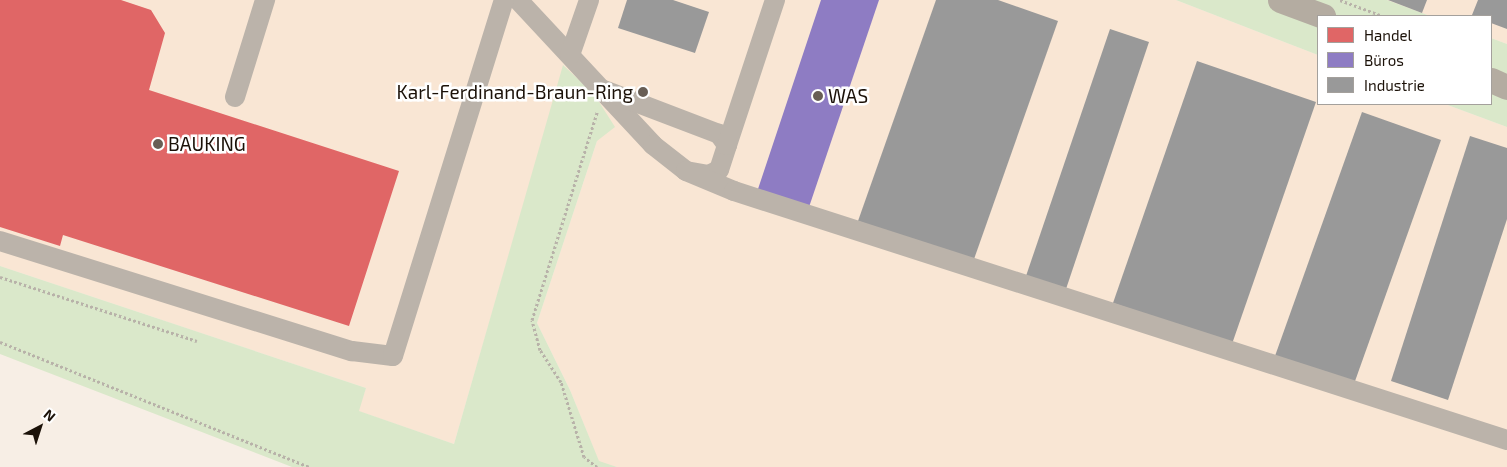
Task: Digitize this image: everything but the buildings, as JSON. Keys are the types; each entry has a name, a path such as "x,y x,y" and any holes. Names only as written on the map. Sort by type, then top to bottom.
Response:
{"main road":[{"path":"1280,0 1320,15"},
{"path":"1492,80 1507,87"}],"street":[{"path":"234,97 265,0"},
{"path":"0,241 352,351 393,356 504,0"},
{"path":"518,0 604,90 653,145 686,171 734,191 1507,440"},
{"path":"570,55 589,0"},
{"path":"686,171 709,175 719,170 775,0"},
{"path":"604,90 719,134 727,145"}],"path":[{"path":"1340,0 1380,15"},
{"path":"597,467 584,456 561,382 540,350 532,320 604,90"},
{"path":"0,277 196,341"},
{"path":"0,342 309,467"}],"shaded area":[{"path":"0,0 1176,0 1317,55 1317,105 1448,105 1507,127 1507,467 617,467 599,462 570,390 537,323 597,141 564,65 454,444 358,411 366,388 0,266"},
{"path":"1387,0 1507,0 1507,44 1492,38 1492,15 1427,15"}],"green space":[{"path":"1176,0 1387,0 1427,15 1317,15 1317,55"},
{"path":"1492,38 1507,44 1507,127 1448,105 1492,105"},
{"path":"563,65 594,94 615,127 597,141 537,323 570,390 599,461 617,467 292,467 0,354 0,266 366,388 359,411 454,444"}],"place":[{"name":"Karl-Ferdinand-Braun-Ring","path":"643,92"},
{"name":"WAS","path":"818,96"},
{"name":"BAUKING","path":"158,144"}]}
